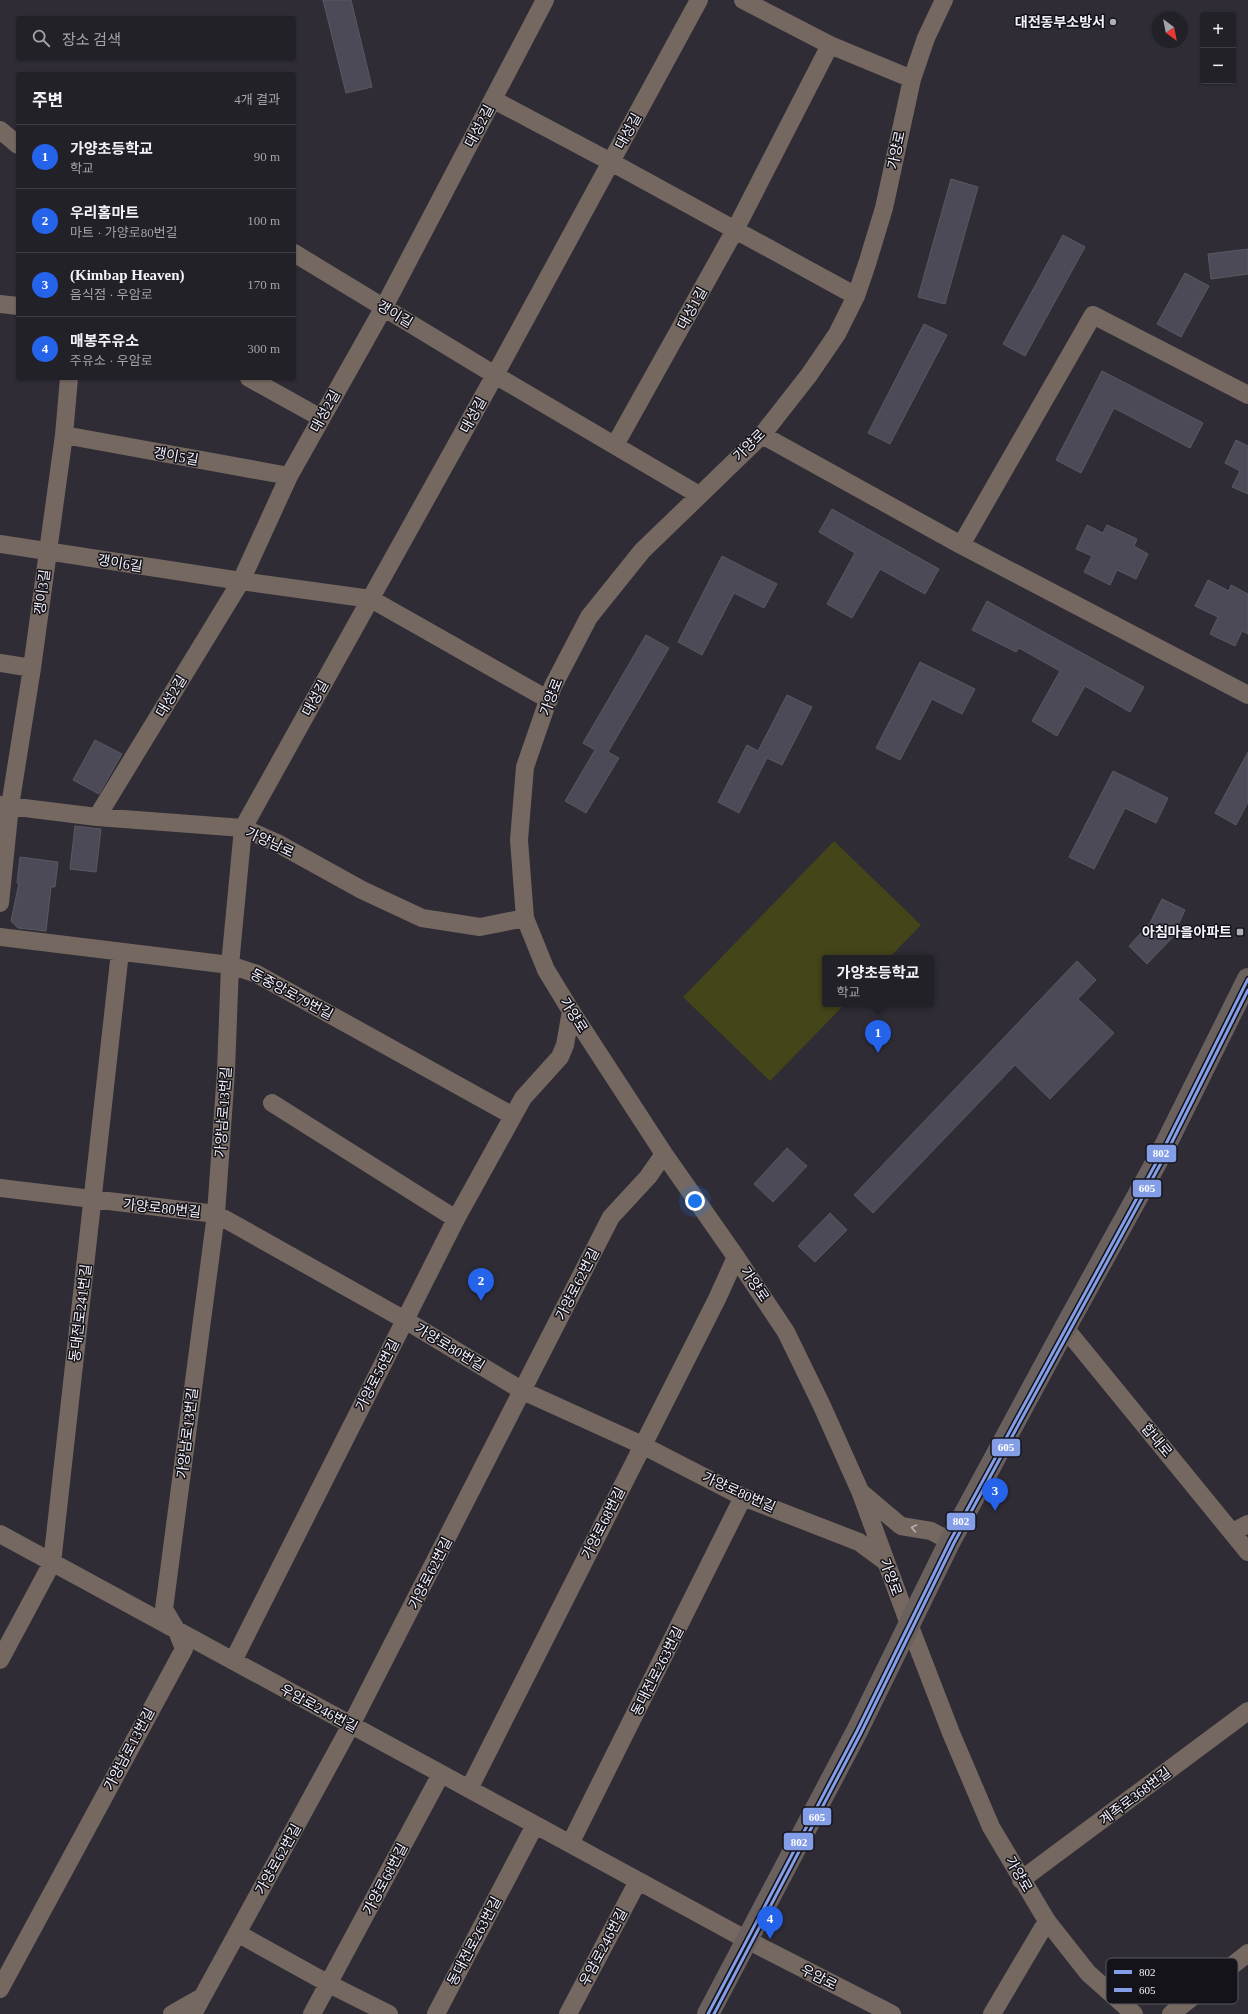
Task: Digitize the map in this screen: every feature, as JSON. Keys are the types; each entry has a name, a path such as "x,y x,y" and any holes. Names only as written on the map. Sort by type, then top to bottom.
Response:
{"main road":[{"path":"708,2014 857,1731 950,1541 1162,1152 1248,979"}],"street":[{"name":"대성2길","path":"97,817 241,581 288,476 384,307 494,100 545,0"},
{"name":"대성길","path":"242,828 495,375 699,0"},
{"path":"743,0 830,45 912,79"},
{"name":"가양로","path":"944,0 926,38 912,79 884,208 856,296 837,334 809,375 762,435 642,550 589,617 553,686 525,767 519,840 525,918 546,970 571,1011 664,1154 736,1256 786,1332 822,1406 860,1491 951,1733 991,1827 1021,1880 1047,1921 1088,1973 1106,1989"},
{"name":"대성1길","path":"616,445 735,230 830,45"},
{"path":"494,100 856,296"},
{"path":"0,130 16,143"},
{"name":"갱이길","path":"296,255 495,375"},
{"path":"0,304 16,306"},
{"path":"960,545 1093,315 1248,395"},
{"path":"495,375 700,495"},
{"name":"갱이3길","path":"0,903 5,806 32,668 64,435 69,380"},
{"path":"253,380 321,418"},
{"name":"갱이5길","path":"64,435 288,476"},
{"path":"762,435 960,545 1248,695"},
{"name":"갱이6길","path":"0,544 370,599"},
{"path":"370,599 549,700"},
{"path":"0,663 32,668"},
{"name":"가양남로","path":"5,806 97,817 242,828 277,843 362,890 422,918 480,927 525,918"},
{"name":"가양남로13번길","path":"0,1989 184,1649 177,1631 164,1609 216,1214 226,1071 230,965 242,828"},
{"name":"동중앙로79번길","path":"0,937 230,965 257,974 513,1116"},
{"name":"동대전로241번길","path":"0,1660 52,1563 120,952"},
{"name":"가양로56번길","path":"233,1661 456,1219 523,1098 560,1056 565,1045 571,1011"},
{"path":"272,1102 456,1219"},
{"name":"가양로62번길","path":"193,2014 351,1725 612,1217 648,1177 664,1154"},
{"name":"가양로80번길","path":"0,1188 216,1214 405,1320 523,1391 642,1445 743,1497 859,1542 886,1562"},
{"name":"가양로68번길","path":"469,1789 717,1299 736,1256"},
{"name":"합내로","path":"1065,1328 1241,1528 1248,1552"},
{"path":"860,1491 901,1526 931,1531 950,1541"},
{"name":"동대전로263번길","path":"570,1844 743,1497"},
{"name":"우암로246번길","path":"0,1534 747,1940"},
{"name":"계족로368번길","path":"1021,1880 1248,1711"},
{"name":"가양로68번길","path":"312,2014 441,1774"},
{"name":"동대전로263번길","path":"436,2014 535,1825"},
{"name":"우암로246번길","path":"568,2014 638,1881"},
{"path":"992,2014 1047,1921"},
{"path":"237,1933 329,1984 389,2014"},
{"name":"우암로","path":"747,1940 892,2014"},
{"path":"1238,1961 1248,1953"},
{"path":"172,2014 202,1997"},
{"name":"가양로","path":"1123,2004 1134,2014"},
{"path":"1171,2014 1184,2004"}],"shaded area":[{"path":"834,841 921,925 892,955 822,955 822,1007 842,1007 770,1081 683,997"}],"building":[{"path":"323,0 351,0 372,87 346,93"},
{"path":"951,179 978,187 945,304 918,297"},
{"path":"1063,235 1085,247 1025,356 1003,344"},
{"path":"1248,249 1248,274 1211,279 1208,254"},
{"path":"1185,273 1209,286 1181,337 1157,324"},
{"path":"924,324 947,335 890,444 868,433"},
{"path":"1102,371 1203,423 1190,448 1114,408 1081,473 1056,460"},
{"path":"1236,440 1248,446 1248,494 1232,487 1240,471 1225,463"},
{"path":"832,509 939,569 925,594 880,569 852,618 827,604 855,553 819,532"},
{"path":"1087,525 1103,533 1107,525 1137,539 1134,546 1148,554 1136,579 1117,570 1110,585 1084,572 1092,556 1076,549"},
{"path":"722,556 777,584 764,608 734,593 702,655 678,642"},
{"path":"1208,580 1229,591 1231,585 1248,594 1248,634 1242,631 1235,646 1210,634 1218,617 1195,606"},
{"path":"987,601 1144,687 1130,712 1085,686 1057,736 1032,721 1060,671 1019,648 1016,652 972,630"},
{"path":"646,635 669,648 608,752 619,758 586,813 565,801 595,750 583,743"},
{"path":"920,662 975,689 962,714 932,699 900,760 876,748"},
{"path":"787,695 812,707 782,765 767,758 739,813 718,802 747,745 758,751"},
{"path":"95,740 122,754 99,794 73,780"},
{"path":"1248,752 1248,802 1236,825 1215,813"},
{"path":"1113,771 1168,798 1156,823 1125,808 1094,869 1069,857"},
{"path":"75,826 101,829 96,872 70,869"},
{"path":"20,857 58,862 55,887 51,887 46,931 18,928 11,921 19,883 17,883"},
{"path":"1162,899 1185,910 1172,938 1147,964 1129,946 1150,923"},
{"path":"1077,961 1096,980 1078,999 1114,1033 1050,1099 1015,1065 873,1213 854,1195"},
{"path":"787,1148 807,1166 773,1202 754,1184"},
{"path":"830,1213 847,1230 815,1262 798,1246"}],"transit line":[{"name":"802","path":"708,2014 857,1731 950,1541 1162,1152 1248,979"},
{"name":"605","path":"714,2014 861,1733 954,1543 1166,1154 1248,990"}],"place":[{"name":"대전동부소방서","path":"1113,22"},
{"name":"아침마을아파트","path":"1240,932"},
{"name":"가양초등학교","path":"878,1053"},
{"name":"우리홈마트","path":"481,1301"},
{"name":"(Kimbap Heaven)","path":"995,1511"},
{"name":"매봉주유소","path":"770,1939"}]}
